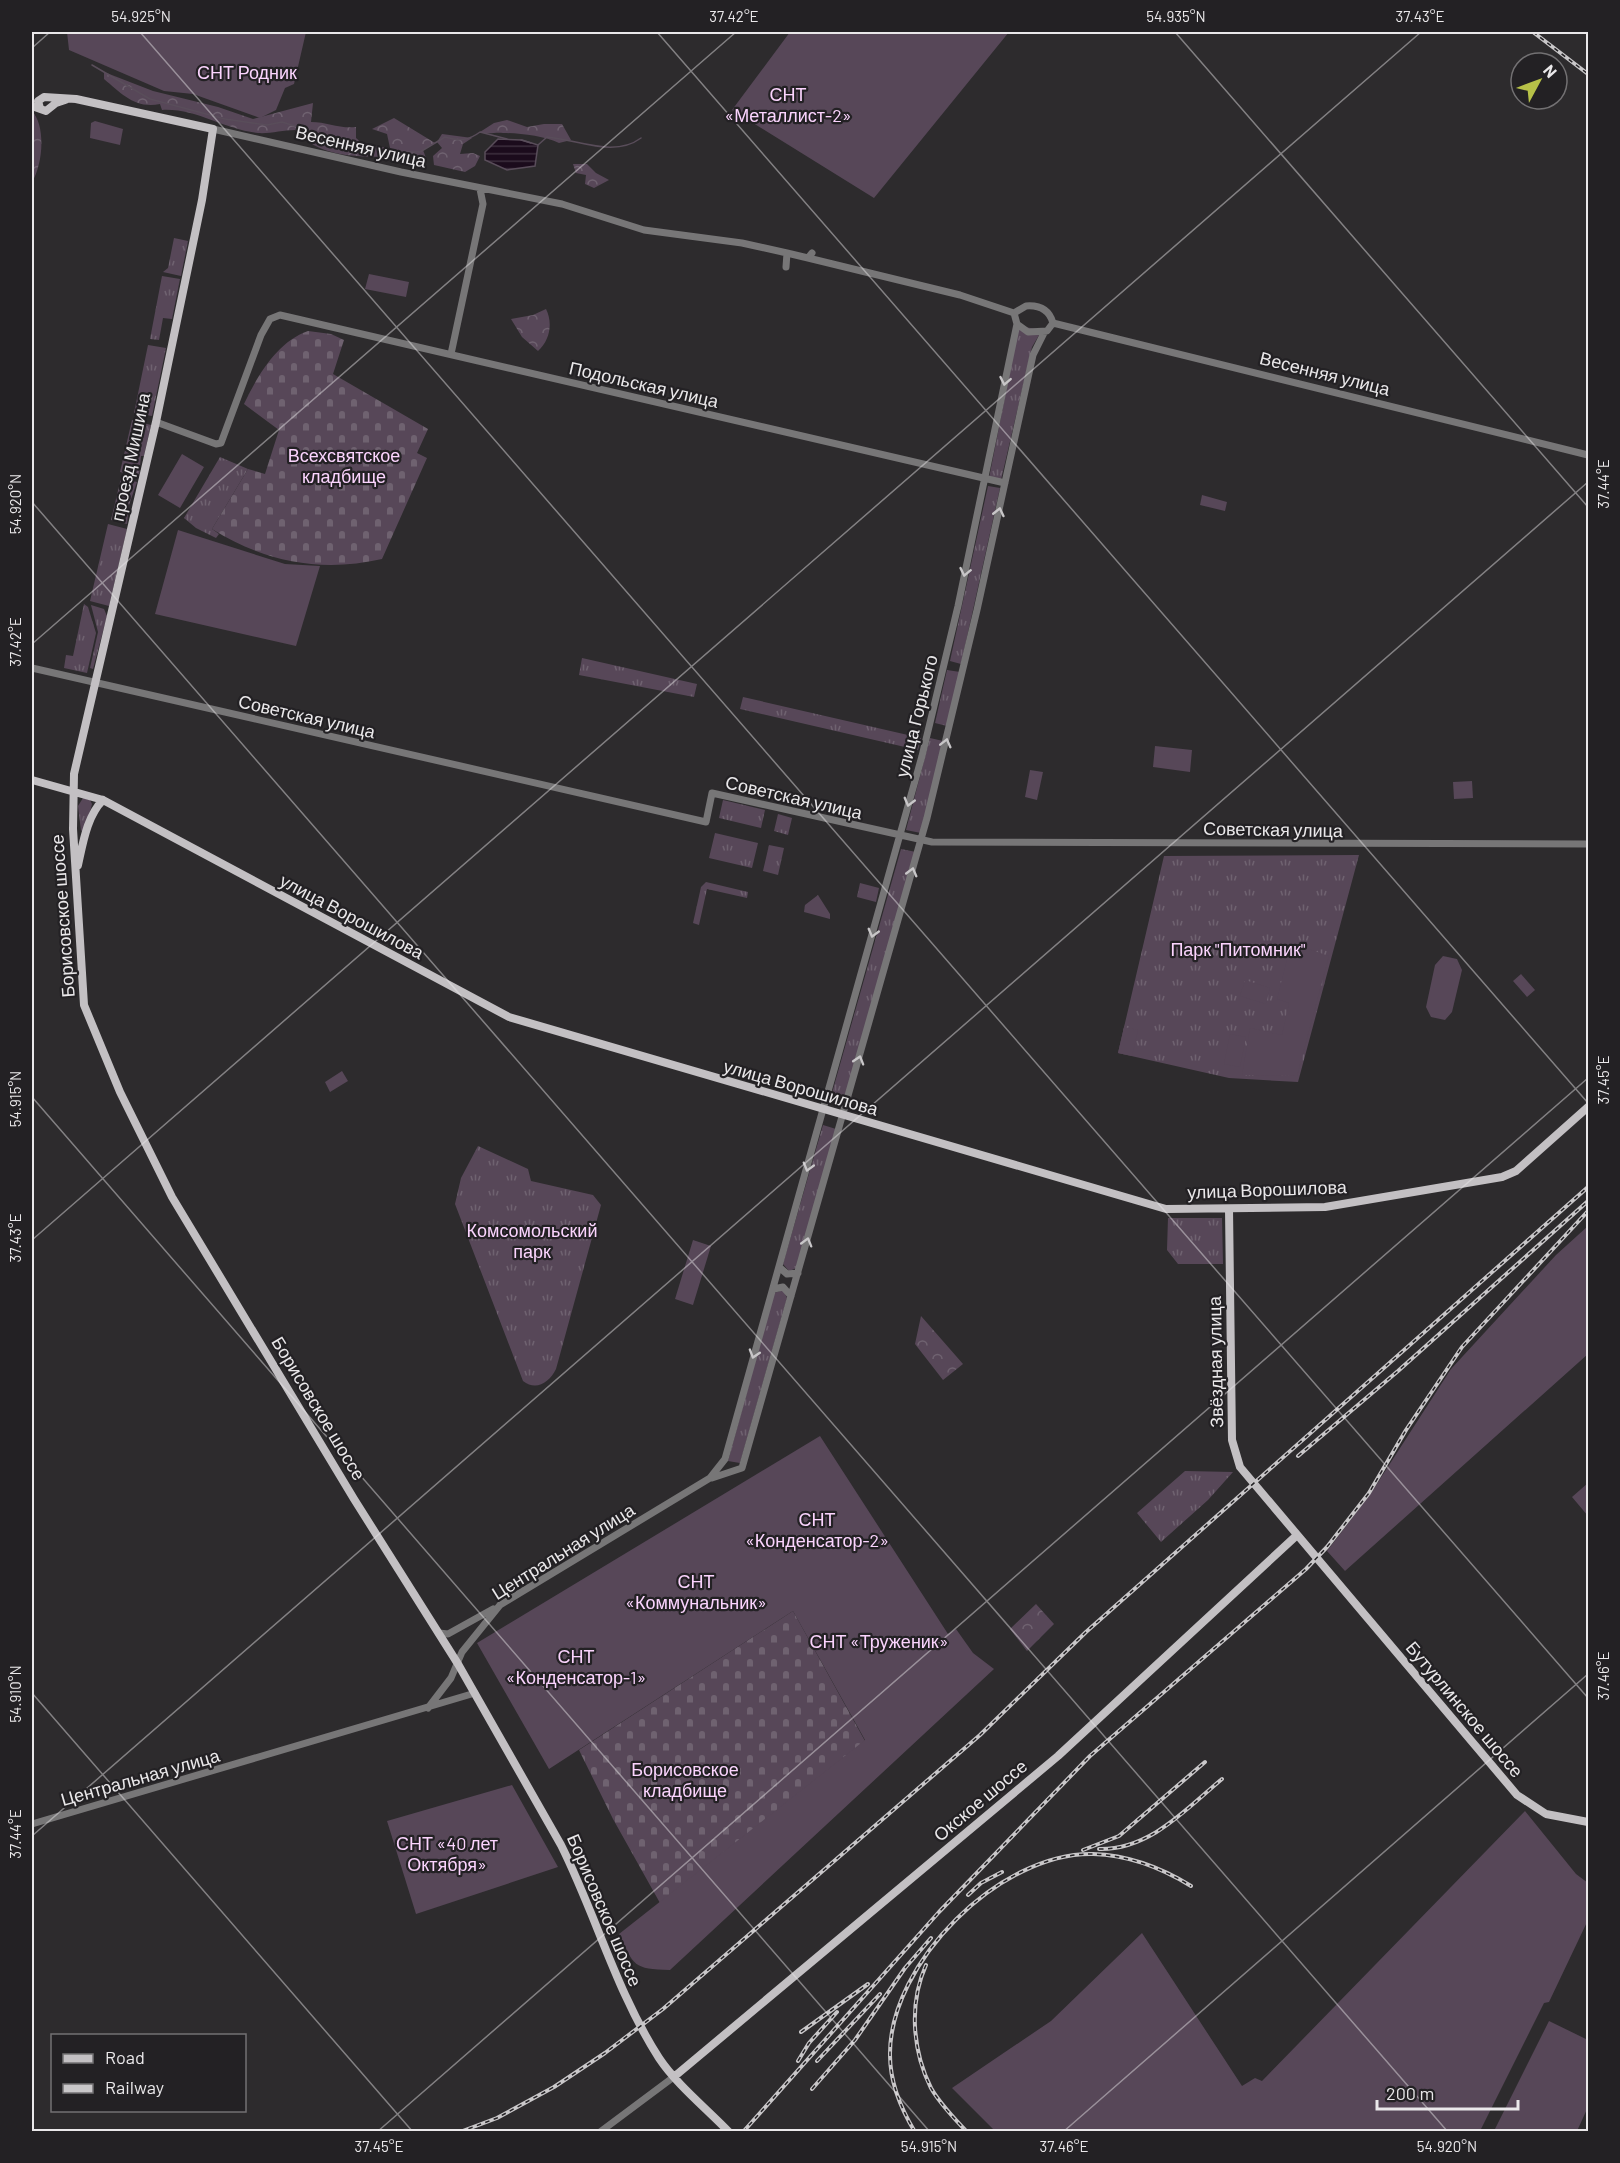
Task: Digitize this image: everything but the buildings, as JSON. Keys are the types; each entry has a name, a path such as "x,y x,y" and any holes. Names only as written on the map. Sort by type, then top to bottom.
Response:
{"main road":[{"name":"Весенняя улица","path":"43,100 69,98 213,129"},
{"path":"36,107 46,111 43,100"},
{"name":"проезд Мишина","path":"72,790 95,681 156,422 202,200 213,129"},
{"name":"улица Ворошилова","path":"32,780 103,800 501,1013 824,1111 1167,1209 1325,1207 1502,1177 1516,1171 1588,1107"},
{"name":"Борисовское шоссе","path":"72,790 84,1005 95,1035 152,1160 192,1231 458,1664 575,1872 633,2015 660,2058 675,2076"},
{"path":"76,874 86,832 96,807 103,800"},
{"path":"73,829 80,834 86,832"},
{"name":"Звёздная улица","path":"1229,1209 1232,1440 1237,1459 1247,1478 1296,1536"},
{"name":"Бутурлинское шоссе","path":"1296,1536 1517,1795 1546,1814 1588,1822"},
{"name":"Окское шоссе","path":"675,2076 1058,1756 1296,1536"},
{"path":"675,2076 729,2132"}],"street":[{"name":"Весенняя улица","path":"213,129 480,189 562,204 644,230 810,255 960,295 1014,313"},
{"path":"451,354 483,204 480,189"},
{"path":"786,267 787,253"},
{"path":"1026,306 1039,306 1048,312 1053,323 1044,333 1028,332 1017,324 1014,313 1026,306"},
{"name":"Подольская улица","path":"156,422 216,444 221,443 261,334 275,316 451,354 1005,483"},
{"name":"Весенняя улица","path":"1053,323 1588,455"},
{"name":"улица Горького","path":"824,1111 900,836 943,669 1017,324"},
{"name":"улица Горького","path":"842,1116 921,840 1033,355 1044,333"},
{"name":"Советская улица","path":"32,668 533,785 706,822 712,793 921,840 992,843 1588,844"},
{"name":"Центральная улица","path":"32,1824 428,1708 451,1678 462,1652 500,1605 710,1478 724,1459 824,1111"},
{"path":"710,1478 742,1468 842,1116"},
{"path":"779,1267 787,1274 798,1273"},
{"path":"774,1289 783,1287 791,1296"},
{"path":"724,1459 728,1468 734,1471"},
{"path":"439,1634 448,1634 500,1605"},
{"path":"428,1708 475,1694"},
{"path":"600,2132 675,2076"}],"green space":[{"name":"СНТ Родник","path":"67,32 306,32 294,84 285,88 276,110 260,118 193,94 164,91 69,50"},
{"name":"СНТ «Металлист-2»","path":"790,32 1009,32 874,198 732,110"},
{"path":"104,72 153,91 218,107 253,119 313,103 311,122 356,127 356,138 364,145 390,148 387,134 372,129 394,118 435,143 423,150 426,158 339,154 308,142 295,130 262,133 246,131 187,112 162,110 160,104 136,102 123,95 104,79"},
{"path":"32,111 41,135 41,156 32,182"},
{"path":"507,120 527,127 562,124 571,140 559,143 532,135 480,132 494,123"},
{"path":"95,121 123,129 120,145 90,138 91,123"},
{"path":"442,134 472,138 463,144 460,154 473,153 480,156 475,166 465,172 434,165 433,156 442,148 437,142"},
{"path":"573,164 587,164 596,173 609,180 594,188 585,184 586,175 576,173"},
{"path":"174,238 188,241 181,276 163,272 168,268"},
{"path":"369,274 409,282 406,297 365,289"},
{"path":"162,276 180,279 172,319 163,318 159,340 150,339"},
{"path":"546,309 550,326 548,337 538,351 522,337 511,319 533,315"},
{"path":"1019,326 1042,330 1032,347 1001,480 989,478"},
{"name":"Всехсвятское кладбище","path":"308,331 331,334 344,340 333,374 428,429 417,453 427,458 382,559 337,565 294,562 252,550 212,529 248,469 265,474 279,430 244,404 262,371 278,351 297,336"},
{"path":"148,345 166,348 152,416 134,413"},
{"path":"132,420 151,425 144,456 141,456 139,477 120,472"},
{"path":"182,454 204,467 180,508 158,495"},
{"path":"220,457 248,469 212,529 219,534 216,538 196,528 184,518"},
{"path":"121,478 137,482 129,505 127,524 111,520"},
{"path":"988,486 1000,488 961,664 950,661"},
{"path":"1202,495 1227,502 1225,511 1200,505"},
{"path":"108,524 127,529 109,606 90,601"},
{"path":"178,530 285,564 320,566 296,646 155,614"},
{"path":"84,604 88,607 96,633 87,673 64,668 66,655 73,656"},
{"path":"91,605 104,609 107,616 93,669 90,668 98,632"},
{"path":"582,658 697,684 694,697 579,675"},
{"path":"947,670 960,672 947,726 935,723"},
{"path":"743,697 921,738 918,750 740,709"},
{"path":"930,738 943,741 921,833 906,830"},
{"path":"1155,746 1192,750 1190,772 1153,767"},
{"path":"1030,770 1043,772 1037,800 1025,797"},
{"path":"1472,781 1473,798 1454,799 1453,782"},
{"path":"83,798 90,800 92,804 86,828 81,831 78,806"},
{"path":"723,800 765,810 761,828 719,818"},
{"path":"778,814 792,818 788,835 774,831"},
{"path":"715,833 758,843 752,868 709,858"},
{"path":"769,845 784,848 778,875 763,871"},
{"path":"901,849 916,852 843,1104 830,1100"},
{"name":"Парк \"Питомник\"","path":"1359,855 1298,1082 1229,1078 1118,1053 1164,856"},
{"path":"706,882 748,892 747,898 707,889 699,925 693,923 701,887"},
{"path":"860,883 879,888 876,902 857,897"},
{"path":"818,895 830,914 830,919 804,912 805,905"},
{"path":"1291,943 1329,956 1297,1076 1242,1075 1250,1028 1282,1035 1289,1003 1277,999"},
{"path":"1443,956 1457,959 1462,970 1452,1012 1445,1020 1431,1017 1426,1007 1435,965"},
{"path":"1521,974 1535,990 1527,997 1513,981"},
{"path":"1245,980 1270,988 1266,1004 1240,996"},
{"path":"1124,1027 1138,1030 1132,1056 1118,1053"},
{"path":"1230,1034 1246,1037 1240,1067 1224,1064"},
{"path":"342,1071 348,1081 330,1092 325,1082"},
{"path":"823,1125 836,1129 797,1268 789,1271 783,1264"},
{"name":"Комсомольский парк","path":"478,1146 528,1169 531,1181 593,1195 601,1205 556,1369 542,1384 533,1385 523,1381 455,1204 461,1178"},
{"path":"1168,1218 1222,1218 1223,1264 1178,1264 1167,1250"},
{"path":"1588,1226 1588,1354 1345,1571 1327,1551 1371,1493 1451,1369 1556,1255"},
{"path":"693,1240 711,1246 693,1305 675,1299"},
{"path":"783,1290 787,1298 740,1463 728,1461 774,1293"},
{"path":"921,1316 963,1364 943,1380 915,1344"},
{"path":"820,1436 948,1634 956,1629 973,1653 994,1669 670,1970 642,1967 632,1959 619,1934 865,1740 793,1611 549,1769 477,1643"},
{"path":"1185,1471 1233,1472 1208,1500 1161,1542 1137,1513"},
{"path":"1588,1483 1588,1516 1572,1497"},
{"path":"1036,1604 1054,1624 1027,1651 1010,1629"},
{"name":"Борисовское кладбище","path":"793,1611 865,1741 660,1903 613,1819 579,1750"},
{"name":"СНТ «40 лет Октября»","path":"512,1785 558,1867 416,1914 387,1821"},
{"path":"1525,1811 1576,1874 1588,1883 1588,1920 1549,2002 1544,2003 1480,2131 995,2131 952,2088 1051,2021 1142,1933 1242,2086 1255,2078 1262,2081"},
{"path":"1549,2021 1588,2040 1588,2107 1577,2131 1494,2131"}],"shaded area":[{"path":"498,139 522,140 538,145 535,166 507,170 485,160 485,152"}],"waterway":[{"path":"92,65 150,99 225,119 267,125 282,122 301,128 321,141 346,142 385,151 420,152 445,137 463,139 480,132 507,139"},
{"path":"538,145 547,137 596,146 620,147 641,138"},
{"path":"521,140 531,143"}],"railway":[{"path":"1533,32 1588,74"},
{"path":"460,2132 497,2118 554,2087 605,2053 663,2009 980,1735 1086,1632 1588,1187"},
{"path":"1298,1456 1398,1371 1588,1201"},
{"path":"743,2132 939,1912 1090,1756 1306,1569 1327,1547 1369,1493 1406,1430 1462,1347 1588,1211"},
{"path":"1083,1850 1119,1836 1205,1762"},
{"path":"1099,1849 1117,1848 1151,1835 1181,1815 1222,1779"},
{"path":"915,2132 905,2114 892,2075 890,2055 895,2020 908,1984 929,1950 956,1919 988,1892 1022,1872 1058,1858 1093,1854 1119,1857 1156,1868 1191,1886"},
{"path":"968,1895 981,1883 1002,1872"},
{"path":"812,2089 855,2040 905,1968 931,1938"},
{"path":"926,1965 915,2011 920,2058 931,2088 967,2132"},
{"path":"801,2032 868,1984"},
{"path":"817,2061 880,1994"},
{"path":"798,2061 809,2043 837,2012"}],"park label":[{"name":"СНТ «Конденсатор-2»","path":"817,1529"},
{"name":"СНТ «Коммунальник»","path":"696,1591"},
{"name":"СНТ «Труженик»","path":"879,1641"},
{"name":"СНТ «Конденсатор-1»","path":"576,1666"}]}
